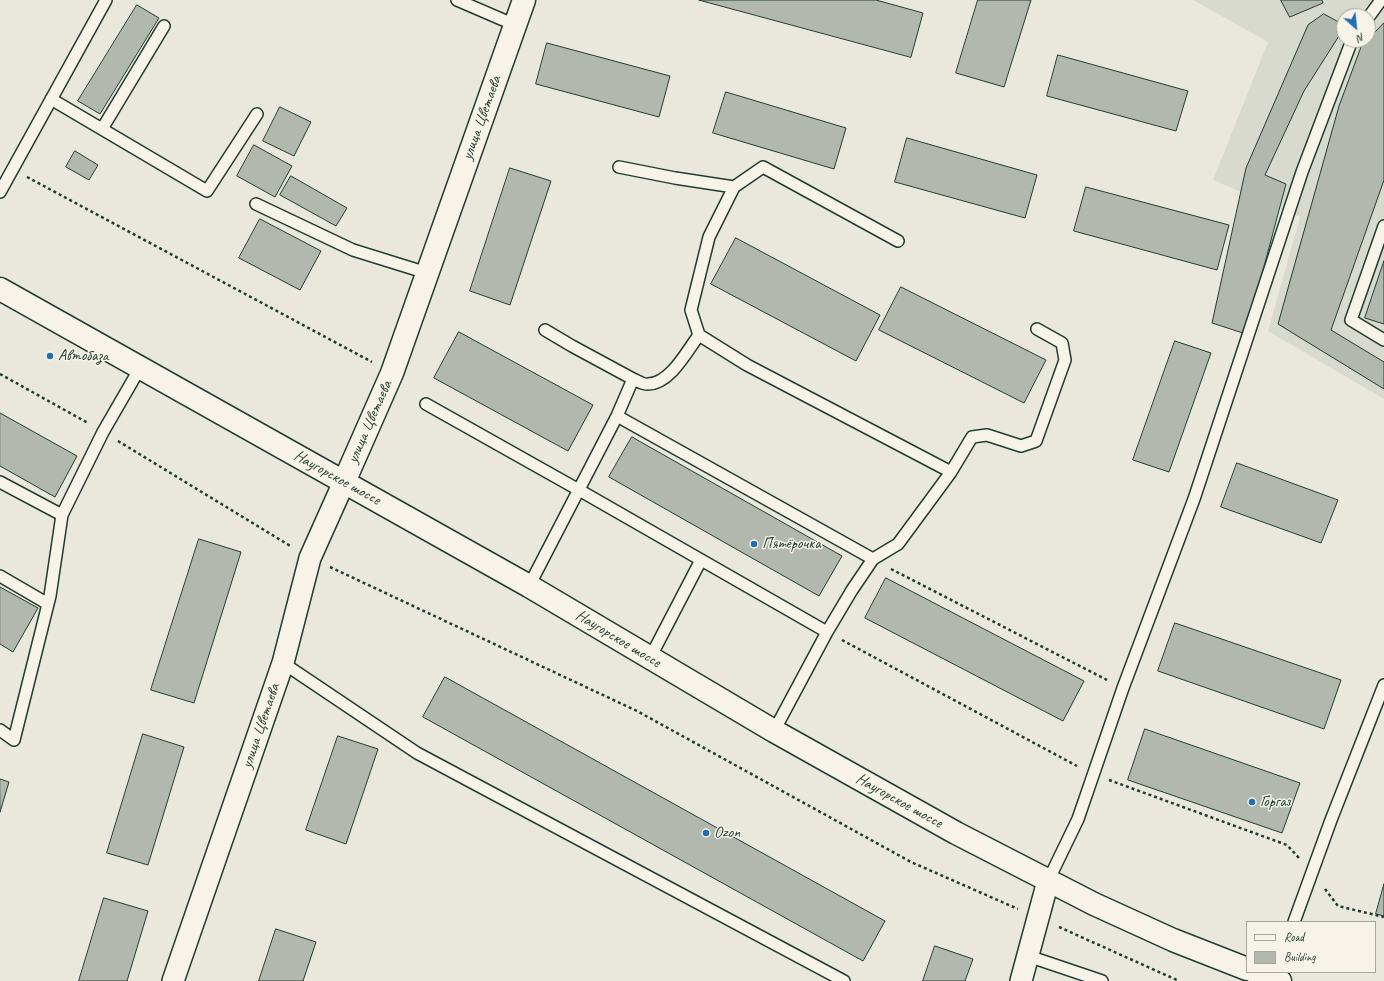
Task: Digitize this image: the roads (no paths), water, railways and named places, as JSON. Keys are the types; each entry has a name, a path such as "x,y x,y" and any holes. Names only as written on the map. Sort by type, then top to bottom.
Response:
{"main road":[{"name":"улица Цветаева","path":"344,482 392,373 524,0"},
{"name":"Наугорское шоссе","path":"0,289 529,586 774,731 956,833 1094,904 1173,940 1246,969"}],"street":[{"name":"улица Цветаева","path":"173,981 283,663 310,558 344,482"},
{"path":"1021,981 1048,881"}],"lane":[{"path":"0,192 106,0"},
{"path":"461,1 515,25"},
{"path":"102,129 164,26"},
{"path":"1048,881 1078,819 1123,688 1194,500 1302,172 1349,48"},
{"path":"51,99 207,192 256,114"},
{"path":"619,167 675,178 734,187"},
{"path":"898,241 763,167 734,187 709,237 691,310 699,335 747,365 951,472"},
{"path":"256,204 353,250 427,273"},
{"path":"1384,226 1351,320 1384,340"},
{"path":"774,731 827,632 852,590 873,559 898,544 951,472 972,437 987,435 1021,446 1036,441 1065,360 1062,343 1037,329"},
{"path":"545,330 633,379 647,385 658,382 671,373 699,335"},
{"path":"0,730 14,740 48,604 62,515 103,432 140,368"},
{"path":"529,586 617,416 633,379"},
{"path":"426,404 827,632"},
{"path":"617,416 873,559"},
{"path":"0,482 62,515"},
{"path":"650,658 701,560"},
{"path":"0,576 48,604"},
{"path":"283,663 417,753 844,981"},
{"path":"1294,921 1331,820 1384,685"},
{"path":"1028,956 1102,981"}],"place":[{"name":"Автобаза","path":"50,356"},
{"name":"Пятёрочка","path":"754,544"},
{"name":"Горгаз","path":"1252,802"},
{"name":"Ozon","path":"706,833"}]}
